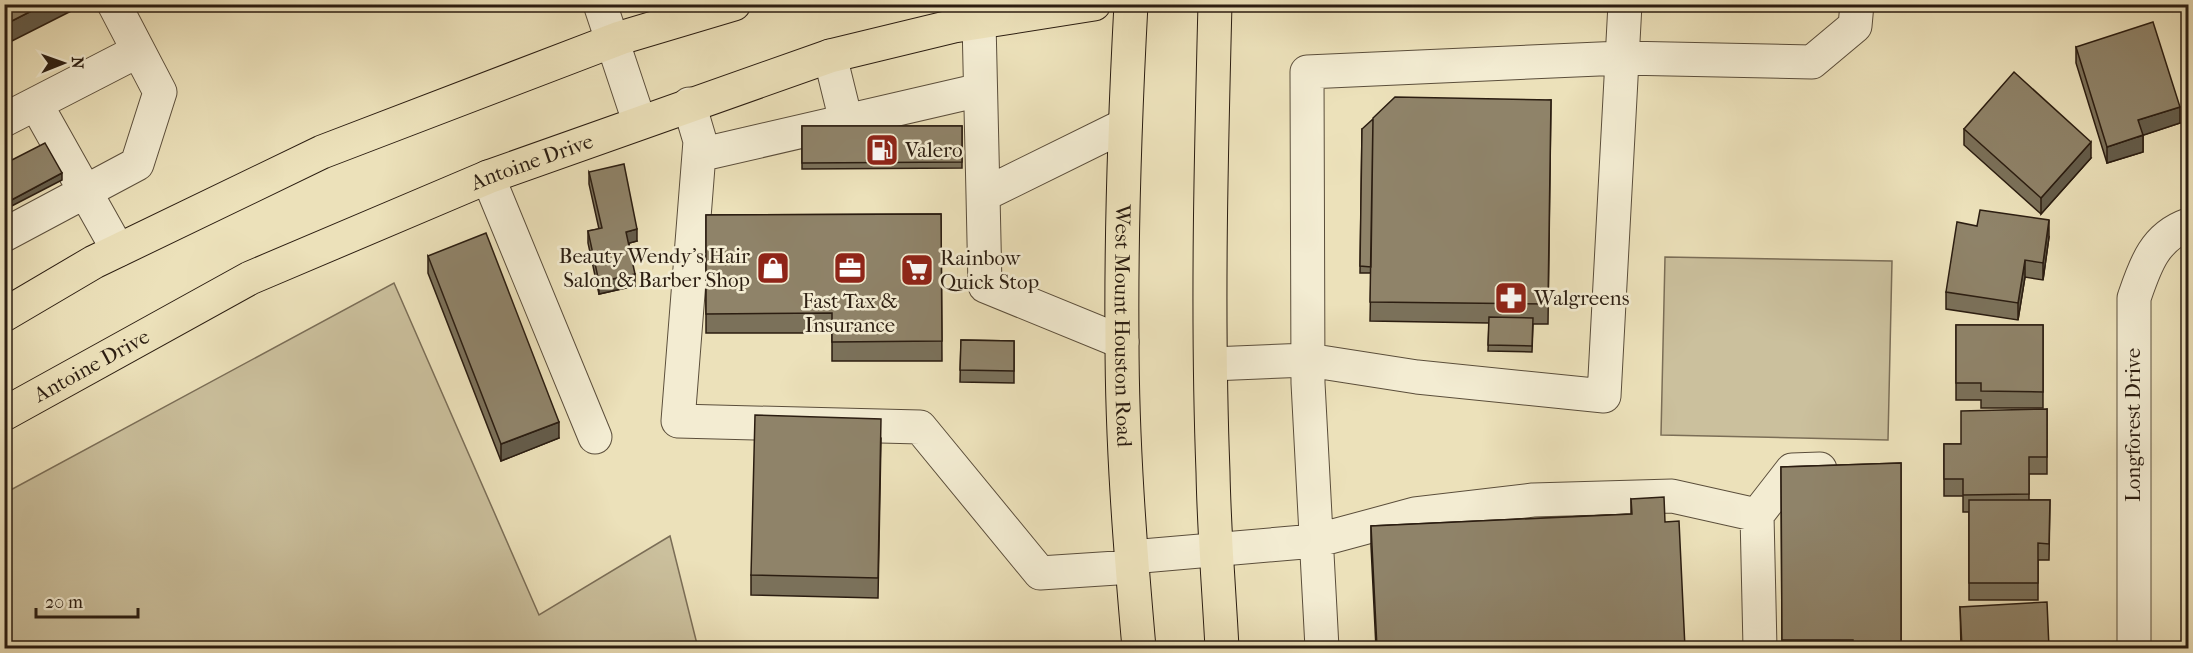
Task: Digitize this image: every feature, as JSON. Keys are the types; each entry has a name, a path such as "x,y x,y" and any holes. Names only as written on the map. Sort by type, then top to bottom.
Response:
{"main road":[{"name":"Antoine Drive","path":"4,414 250,278 488,177 639,121 830,56 979,22 1094,4"},
{"name":"West Mount Houston Road","path":"1131,4 1125,125 1122,342 1138,648"},
{"path":"1215,4 1210,225 1211,364 1222,648"},
{"path":"4,315 118,250 322,152 612,41 714,7"}],"street":[{"path":"4,235 84,190 137,164 160,92 114,4"},
{"path":"600,4 639,121"},
{"path":"1211,364 1308,360 1417,377 1604,396 1625,4"},
{"path":"1322,648 1308,360 1307,72 1622,58 1812,62 1855,26 1857,4"},
{"path":"979,22 985,286 1122,342"},
{"path":"4,120 138,51"},
{"path":"830,56 846,121"},
{"path":"699,155 980,90"},
{"path":"36,104 118,250"},
{"path":"689,104 700,141 678,421 920,427 1040,573 1217,549 1315,541 1415,514 1533,500 1672,496 1757,515"},
{"path":"983,195 1125,125"},
{"path":"488,177 595,437"},
{"name":"Longforest Drive","path":"2134,648 2134,298 2146,261 2161,239 2188,225"},
{"path":"1760,648 1757,515 1792,470 1855,468"}],"shaded area":[{"path":"1665,257 1892,261 1888,440 1661,435"},
{"path":"394,283 539,615 670,536 698,648 5,648 5,493"}],"building":[{"path":"4,4 45,4 4,25"},
{"path":"2153,22 2180,107 2138,120 2143,135 2107,147 2076,47"},
{"path":"2014,72 2091,142 2041,198 1964,129"},
{"name":"Walgreens","path":"1395,97 1551,100 1548,304 1370,302 1373,118"},
{"path":"1373,119 1371,267 1360,266 1362,129"},
{"name":"Valero","path":"802,126 962,126 962,162 802,163"},
{"path":"45,143 62,173 4,204 4,164"},
{"path":"624,164 637,229 626,232 635,274 599,282 588,231 602,228 589,172"},
{"path":"1980,210 2049,220 2043,263 2025,260 2018,303 1946,292 1957,222 1977,226"},
{"path":"941,214 942,341 832,342 832,313 706,314 706,215"},
{"path":"486,233 559,422 501,444 428,256"},
{"path":"1489,317 1533,318 1532,346 1488,345"},
{"path":"1956,325 2043,325 2043,392 1981,391 1981,383 1956,383"},
{"path":"961,340 1014,341 1014,371 960,370"},
{"path":"2047,409 2047,457 2029,457 2029,494 1963,495 1963,479 1944,479 1944,444 1961,444 1961,411"},
{"path":"755,415 881,419 878,578 751,575"},
{"path":"1901,463 1901,644 1853,644 1853,640 1782,640 1781,467"},
{"path":"1664,497 1665,522 1679,521 1685,648 1377,648 1371,526 1632,514 1631,499"},
{"path":"1969,500 2050,500 2049,544 2038,543 2038,583 1969,583"},
{"path":"2047,602 2049,648 1962,648 1960,607"}],"place":[{"name":"Valero","path":"882,150"},
{"name":"Beauty Wendy's Hair Salon & Barber Shop","path":"773,268"},
{"name":"Fast Tax & Insurance","path":"850,268"},
{"name":"Rainbow Quick Stop","path":"917,270"},
{"name":"Walgreens","path":"1511,298"}]}
